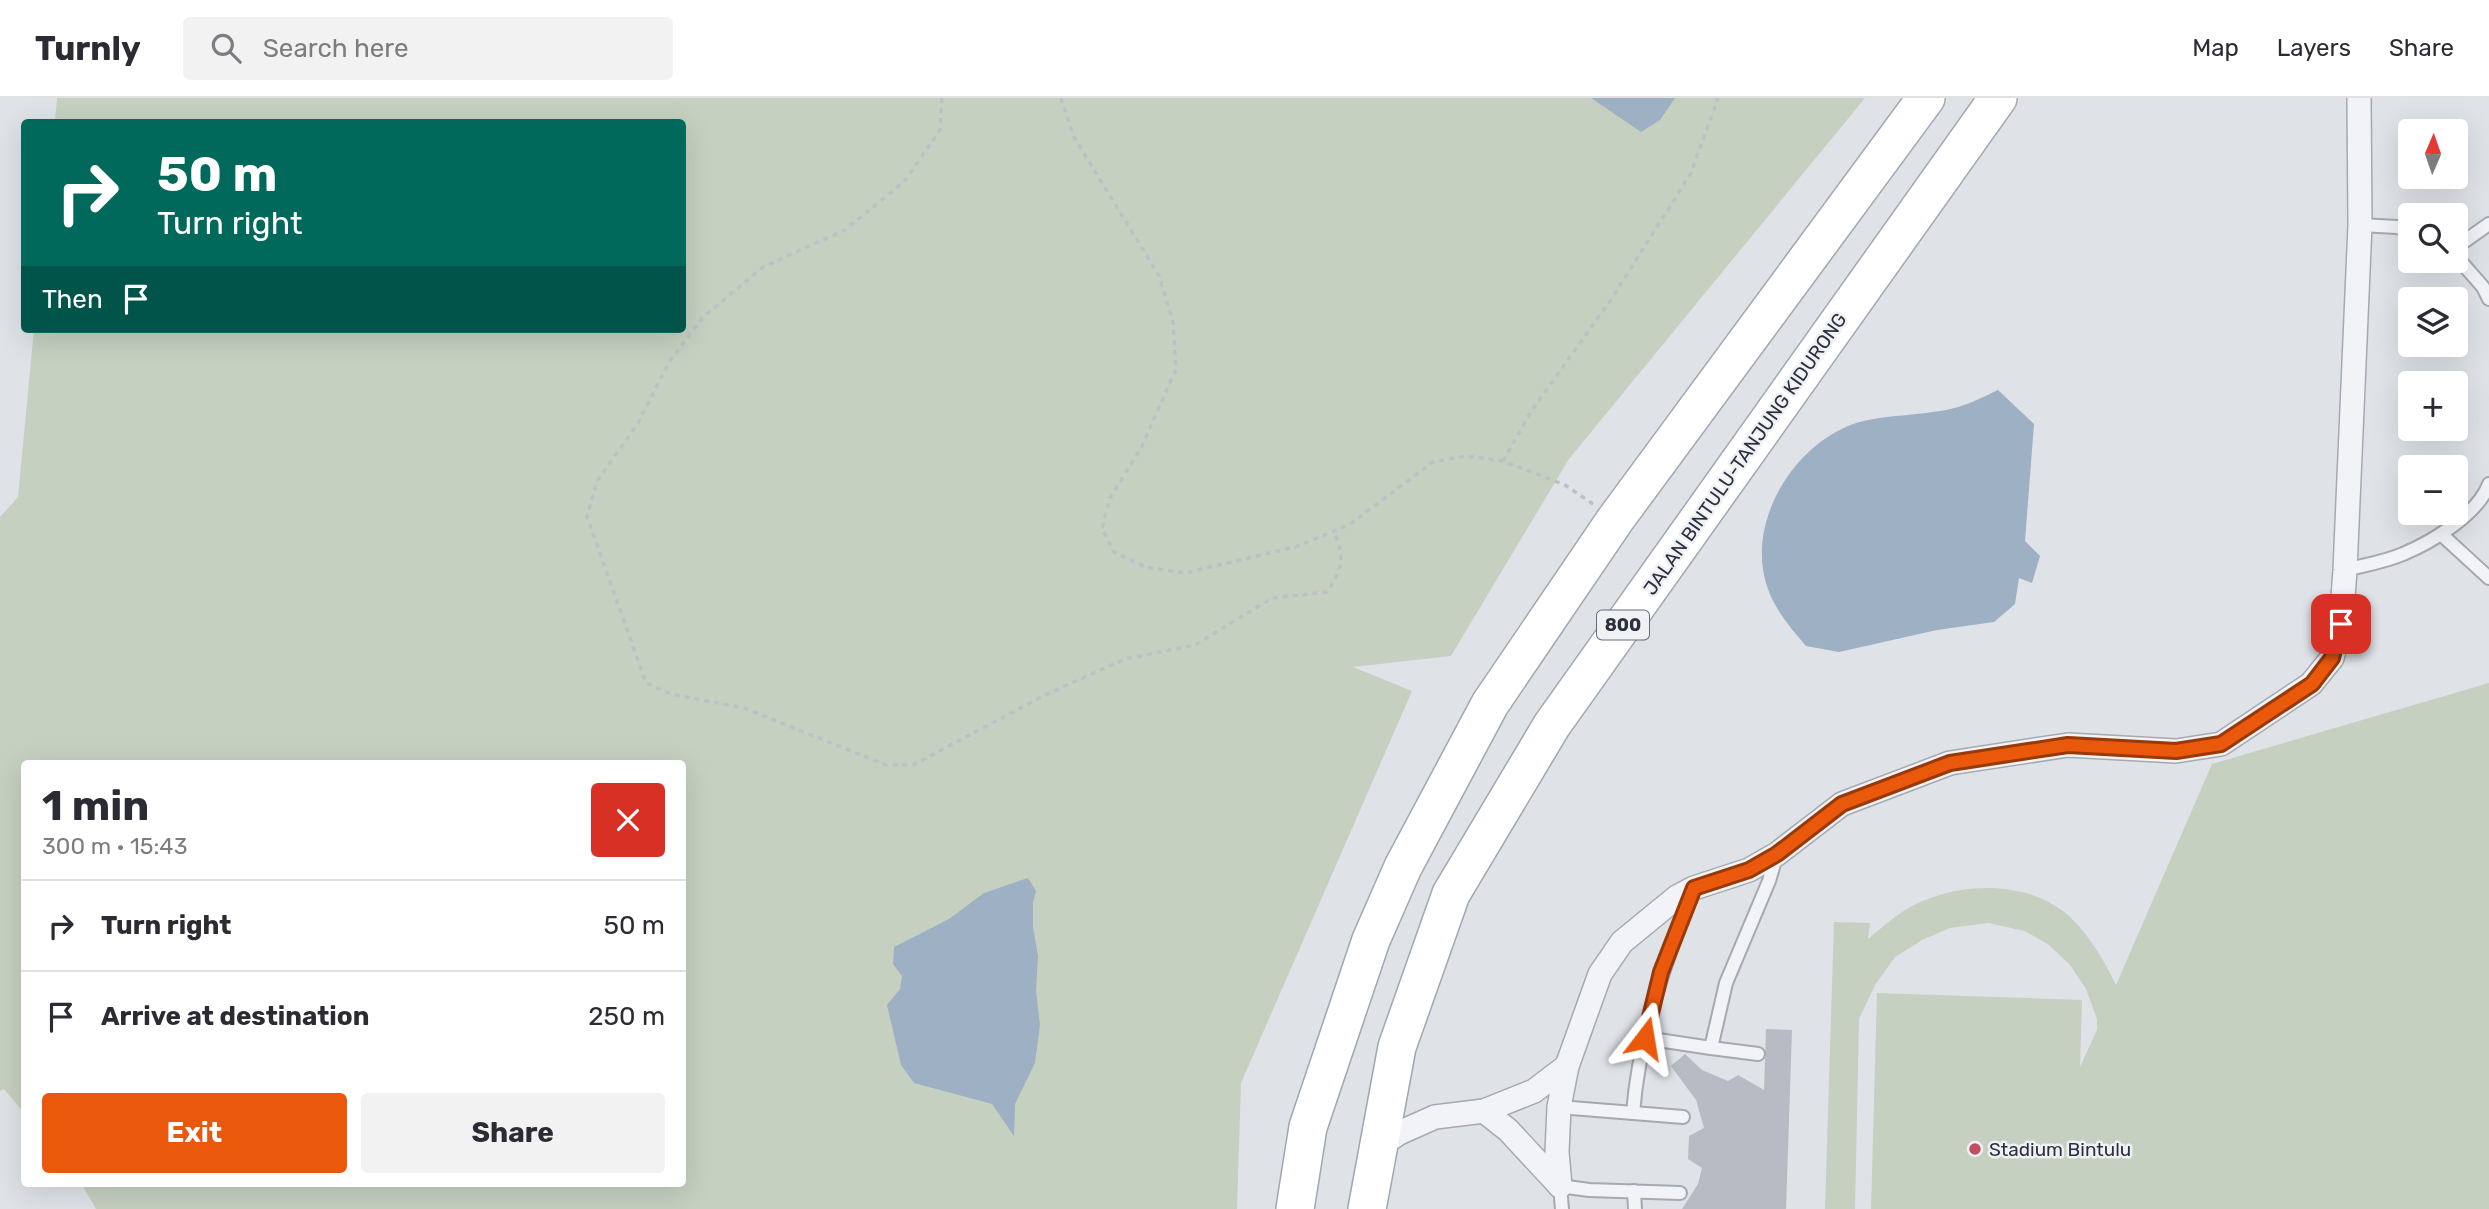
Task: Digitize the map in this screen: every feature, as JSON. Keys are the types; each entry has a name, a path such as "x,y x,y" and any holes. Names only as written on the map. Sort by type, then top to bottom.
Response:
{"main road":[{"path":"1295,1209 1308,1127 1371,940 1403,867 1490,704 1615,520 1926,98"},
{"name":"JALAN BINTULU-TANJUNG KIDURONG","path":"1367,1209 1397,1046 1451,894 1552,725 1998,98"}],"street":[{"path":"1561,1198 1556,1152 1559,1107 1567,1066 1600,974 1622,942 1677,897 1694,888 1749,870 1777,854 1842,804 1950,763 2068,745 2176,751 2221,744 2312,684 2332,658 2341,624 2345,570 2360,225 2358,98"},
{"path":"1380,1146 1399,1133 1435,1117 1484,1111 1534,1091 1567,1066"},
{"path":"1484,1111 1508,1130 1561,1198"}],"lane":[{"path":"2360,225 2398,227"},
{"path":"2468,239 2489,225"},
{"path":"2468,270 2489,299"},
{"path":"2345,570 2401,555 2441,534 2485,495 2489,484"},
{"path":"2441,534 2489,578"},
{"path":"1711,1048 1726,983 1769,881 1777,854"},
{"path":"1633,1113 1645,1038 1661,972 1694,888"},
{"path":"1645,1038 1758,1054"},
{"path":"1559,1107 1683,1117"},
{"path":"1634,1191 1635,1209"},
{"path":"1561,1198 1634,1191 1680,1193"}],"path":[{"path":"942,98 940,130 904,182 845,230 763,267 702,317 669,362 637,425 597,481 587,517 646,683 671,694 744,708 886,765 913,765 1045,695 1125,659 1195,645 1272,598 1327,592 1340,571 1340,546 1333,531"},
{"path":"1061,98 1074,137 1159,276 1173,322 1177,369 1140,448 1110,498 1102,528 1114,552 1145,567 1185,573 1294,547 1349,525 1433,462 1466,456 1503,461 1565,485 1615,520"},
{"path":"1503,461 1532,410 1612,298 1691,173 1718,98"}],"green space":[{"path":"57,98 1865,98 1569,459 1451,656 1353,667 1412,691 1241,1083 1237,1209 96,1209 83,1187 686,1187 686,760 21,760 21,1109 4,1089 0,1091 0,517 18,497 34,333 686,333 686,119 55,119"},
{"path":"2489,683 2489,1209 1871,1209 1877,993 2082,1000 2080,1067 2097,1030 2097,1019 2086,989 2070,965 2049,945 2025,931 1988,923 1950,928 1922,940 1895,957 1875,985 1859,1019 1855,1209 1825,1209 1834,922 1870,923 1868,939 1902,912 1943,894 1989,888 2012,890 2054,905 2072,919 2097,950 2116,985 2212,764"}],"water":[{"path":"1591,98 1675,98 1660,120 1641,132"},
{"path":"1998,390 2034,424 2025,541 2040,556 2032,583 2019,578 2015,604 1994,622 1937,630 1839,652 1806,646 1773,601 1762,560 1763,536 1769,513 1792,470 1827,437 1848,426 1874,419 1958,407"},
{"path":"1028,878 1036,891 1033,927 1038,956 1036,991 1040,1025 1035,1063 1015,1104 1014,1136 992,1104 914,1083 901,1065 887,1005 900,989 902,976 893,964 894,947 949,919 984,893"}],"building":[{"path":"1766,1029 1792,1030 1786,1209 1682,1209 1698,1184 1702,1168 1688,1159 1689,1136 1704,1128 1696,1100 1671,1066 1685,1054 1702,1070 1728,1081 1738,1075 1764,1090"}],"place":[{"name":"Stadium Bintulu","path":"1975,1149"}],"route":[{"path":"1645,1038 1661,972 1694,888 1749,870 1777,854 1842,804 1950,763 2068,745 2176,751 2221,744 2312,684 2332,658 2341,624"}]}
